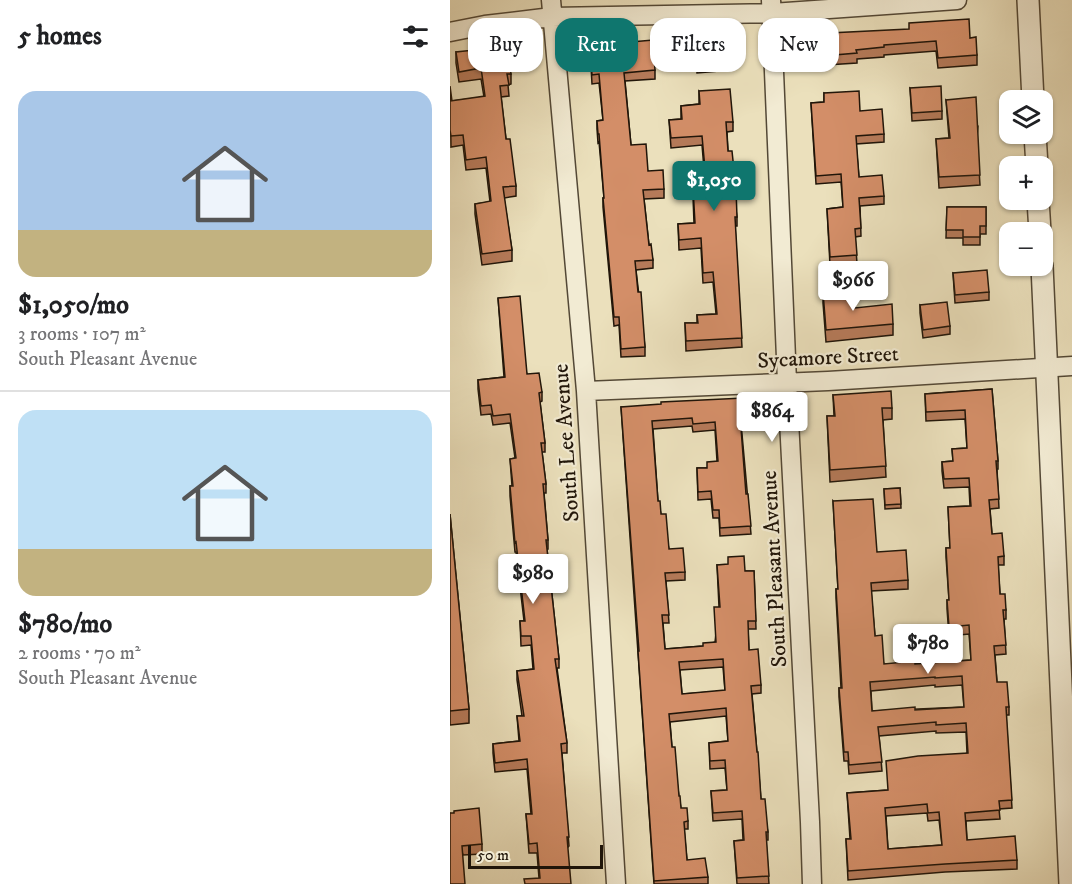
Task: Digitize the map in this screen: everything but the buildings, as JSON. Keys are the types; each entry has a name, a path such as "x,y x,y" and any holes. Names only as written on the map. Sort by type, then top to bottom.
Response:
{"street":[{"path":"450,32 552,9 771,6 957,0"},
{"path":"1028,0 1032,90"},
{"name":"South Pleasant Avenue","path":"771,6 812,884"},
{"name":"South Lee Avenue","path":"552,9 586,391 616,884"},
{"path":"1042,276 1070,884"},
{"name":"Sycamore Street","path":"586,391 828,381 1072,366"}]}
